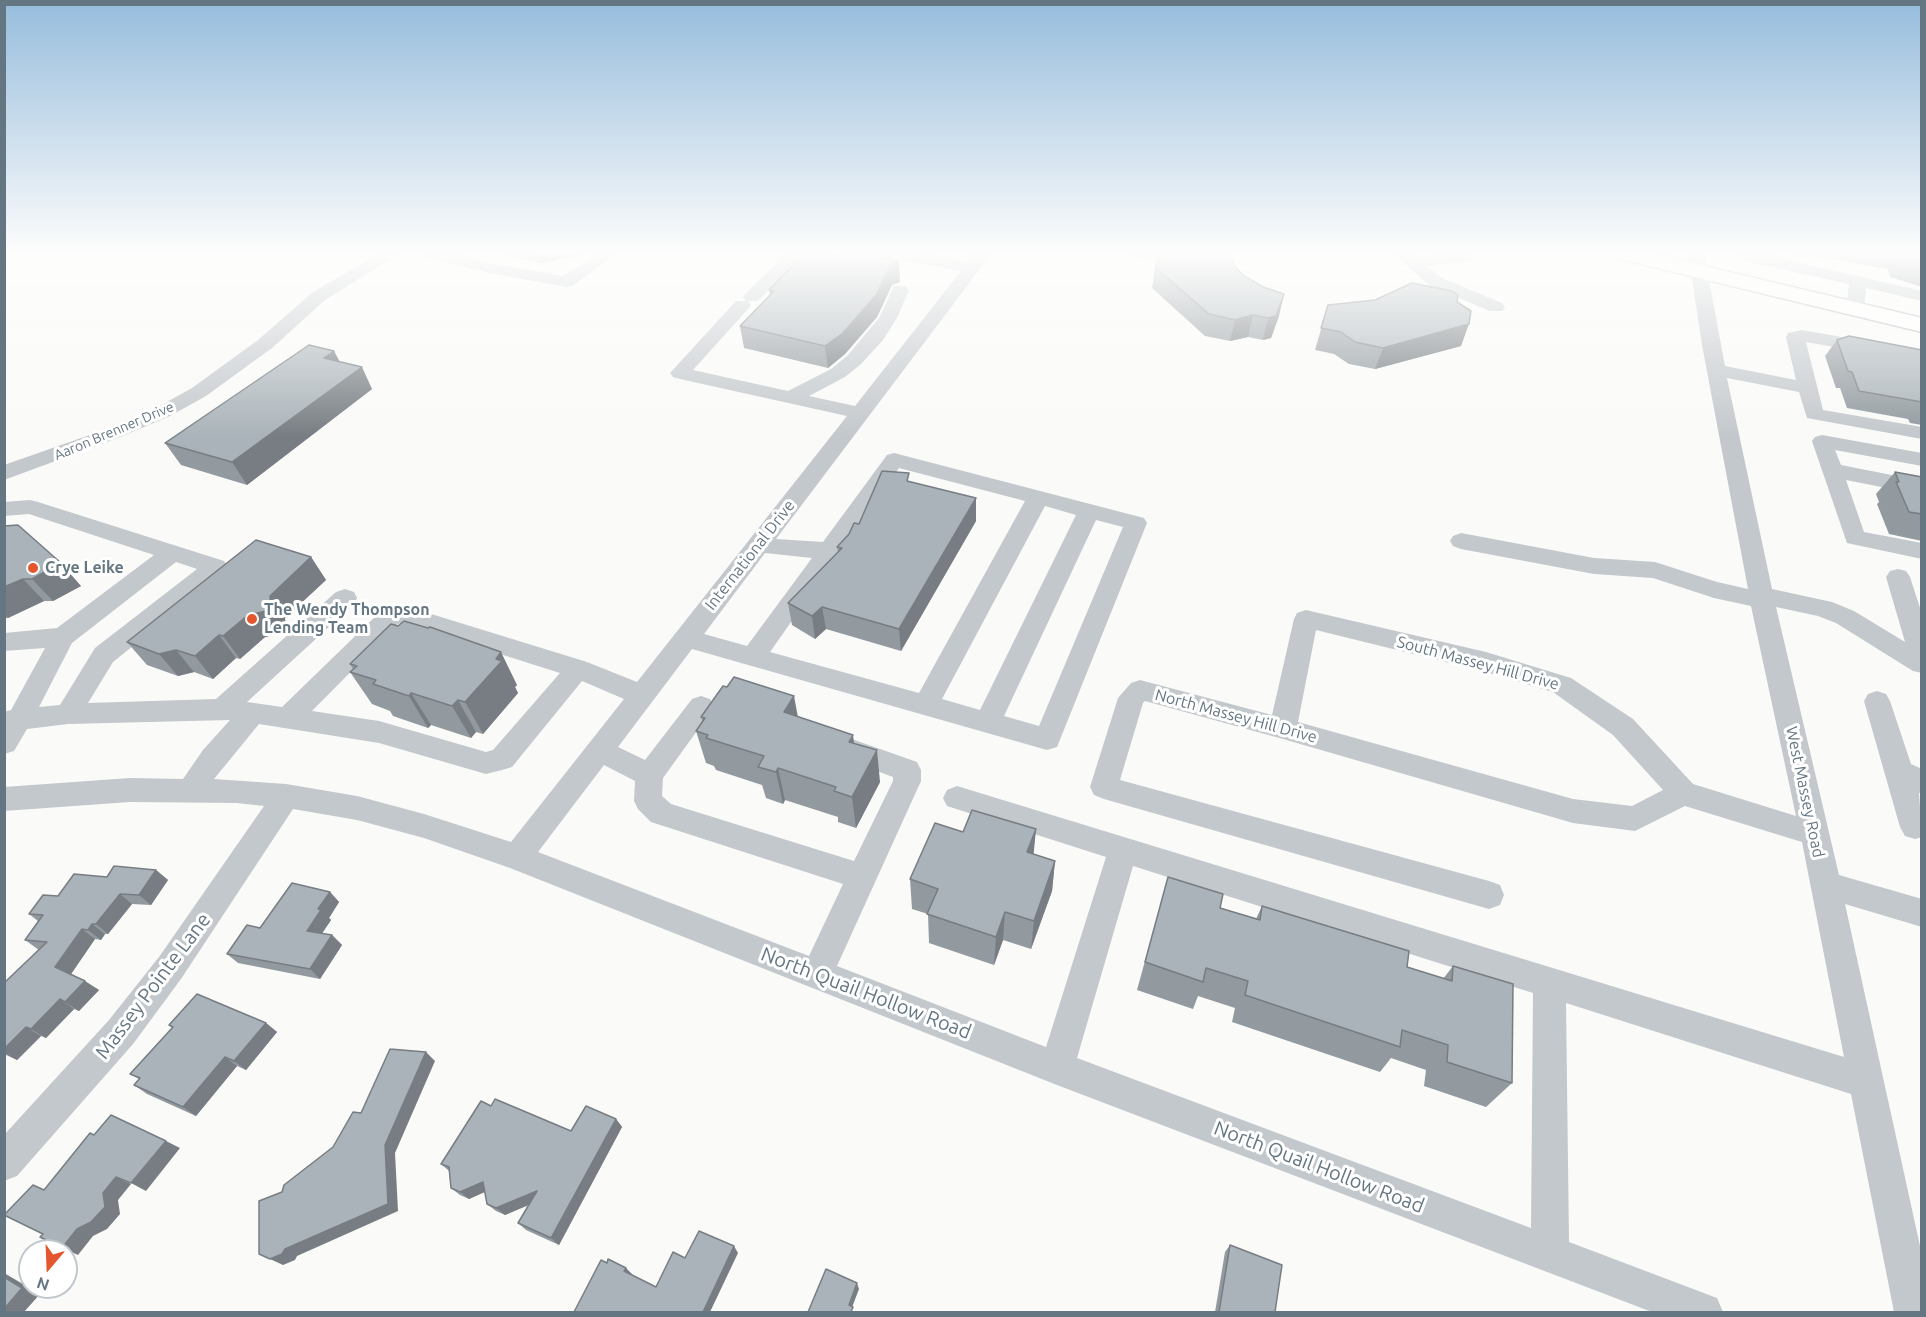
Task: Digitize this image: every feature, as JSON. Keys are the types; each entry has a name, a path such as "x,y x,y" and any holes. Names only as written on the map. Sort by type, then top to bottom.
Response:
{"main road":[{"path":"1879,314 1922,324"}],"street":[{"name":"Aaron Brenner Drive","path":"4,473 111,434 163,412 199,392 265,344 298,314"},
{"path":"734,314 680,373 860,413"},
{"path":"790,398 838,373 854,360 876,336 889,314"},
{"name":"International Drive","path":"517,858 936,314"},
{"name":"West Massey Road","path":"1707,314 1762,598 1826,885 1914,1312"},
{"path":"1922,357 1796,336 1814,414 1855,538 1922,552"},
{"path":"1716,370 1807,388"},
{"path":"1814,414 1922,433"},
{"path":"1822,441 1922,460"},
{"path":"685,639 1047,739 1136,523 894,460 753,657"},
{"path":"1831,471 1922,488"},
{"path":"926,705 1038,498"},
{"path":"4,509 30,507 216,567 104,655 68,714"},
{"path":"988,722 1089,511"},
{"path":"776,522 814,537 828,550"},
{"path":"1461,541 1594,566 1655,570 1714,590 1823,608 1845,617 1922,664"},
{"path":"759,543 804,550 828,550"},
{"path":"4,743 12,721 63,637 173,553"},
{"path":"1898,577 1922,656"},
{"path":"222,709 345,598"},
{"path":"288,718 389,618 402,614 578,669 642,695"},
{"name":"South Massey Hill Drive","path":"1283,728 1306,619 1486,662 1562,685 1623,728 1683,793"},
{"path":"7,645 63,637"},
{"path":"12,721 68,714 222,709 380,732 486,763 502,759 578,669"},
{"name":"North Massey Hill Drive","path":"1490,895 1104,787 1131,698 1140,690 1283,728 1573,811 1635,819 1683,793"},
{"path":"1877,701 1910,777 1919,835"},
{"path":"701,706 650,775 648,801 661,813 862,877"},
{"path":"191,790 213,758 253,713"},
{"path":"817,974 907,781 908,770 830,742"},
{"path":"600,750 650,775"},
{"name":"North Quail Hollow Road","path":"4,799 130,790 191,790 286,796 357,808 424,826 517,858 1058,1068 1703,1312"},
{"path":"1683,793 1815,834"},
{"name":"Massey Pointe Lane","path":"11,1145 94,1064 138,1009 193,935 286,796"},
{"path":"957,798 1866,1081"},
{"path":"1058,1068 1122,849"},
{"path":"1826,885 1922,913"},
{"path":"1549,982 1550,1255"}],"building":[{"path":"751,314 859,314 843,333 825,346 740,326"},
{"path":"1211,314 1277,314 1268,318 1253,315 1235,320"},
{"path":"1325,314 1470,314 1469,324 1383,348 1355,342 1341,332 1321,328"},
{"path":"1849,336 1922,350 1922,402 1859,391 1852,372 1848,371 1837,340"},
{"path":"309,345 334,351 324,358 362,367 232,462 165,443"},
{"path":"882,471 909,473 907,481 976,498 899,629 822,607 812,616 788,603 842,548 837,547 849,534 854,523 859,524"},
{"path":"1895,472 1922,477 1922,514 1909,512 1896,482 1899,482"},
{"path":"18,525 61,563 32,579 23,579 4,587 4,526"},
{"path":"256,540 311,557 270,596 271,610 248,615 223,636 219,635 195,656 176,650 159,654 127,642"},
{"path":"404,621 430,627 501,652 496,659 502,661 465,702 458,700 452,706 411,693 409,696 373,684 376,680 350,672 357,666 350,664 391,624 398,626"},
{"path":"734,677 794,696 784,712 853,735 849,742 877,750 852,797 834,791 836,787 778,768 776,772 758,767 764,756 706,738 708,735 696,731 705,718 701,717 723,686 727,687"},
{"path":"972,810 1036,829 1027,852 1055,861 1034,921 1005,912 996,937 927,914 938,889 910,879 935,823 963,832"},
{"path":"114,866 156,870 139,895 120,894 96,924 92,924 88,930 82,929 55,967 85,981 65,1002 60,999 31,1029 26,1027 4,1049 4,983 47,942 25,940 43,915 29,914 43,895 58,896 74,874 107,877"},
{"path":"1168,877 1223,894 1220,908 1260,920 1262,906 1409,951 1407,967 1452,981 1453,966 1513,984 1512,1083 1447,1062 1448,1045 1402,1030 1400,1047 1245,995 1248,981 1206,968 1203,982 1145,962"},
{"path":"292,883 330,892 307,931 332,935 310,969 227,954 247,925 260,928"},
{"path":"197,994 266,1023 234,1061 225,1057 183,1107 134,1085 140,1078 130,1074 173,1027 169,1025"},
{"path":"390,1049 426,1052 385,1145 388,1204 285,1249 282,1254 270,1259 259,1254 259,1201 282,1192 284,1185 333,1147 353,1112 361,1113"},
{"path":"495,1099 571,1131 586,1106 616,1119 551,1238 518,1223 537,1191 496,1208 487,1204 483,1182 460,1192 451,1188 449,1167 441,1164 481,1101 491,1106"},
{"path":"111,1115 166,1141 131,1183 116,1177 103,1193 105,1207 91,1222 77,1229 69,1239 44,1239 40,1237 43,1234 4,1215 33,1185 44,1190 90,1133 94,1135"},
{"path":"699,1231 734,1246 703,1312 574,1312 601,1260 607,1263 608,1259 626,1268 624,1271 656,1287 673,1252 685,1258"},
{"path":"1230,1245 1282,1265 1275,1312 1219,1312"},
{"path":"826,1269 857,1283 849,1305 853,1307 851,1312 808,1312"},
{"path":"4,1277 18,1286 18,1293 4,1309"}],"place":[{"name":"Crye Leike","path":"33,568"},
{"name":"The Wendy Thompson Lending Team","path":"252,619"}]}
